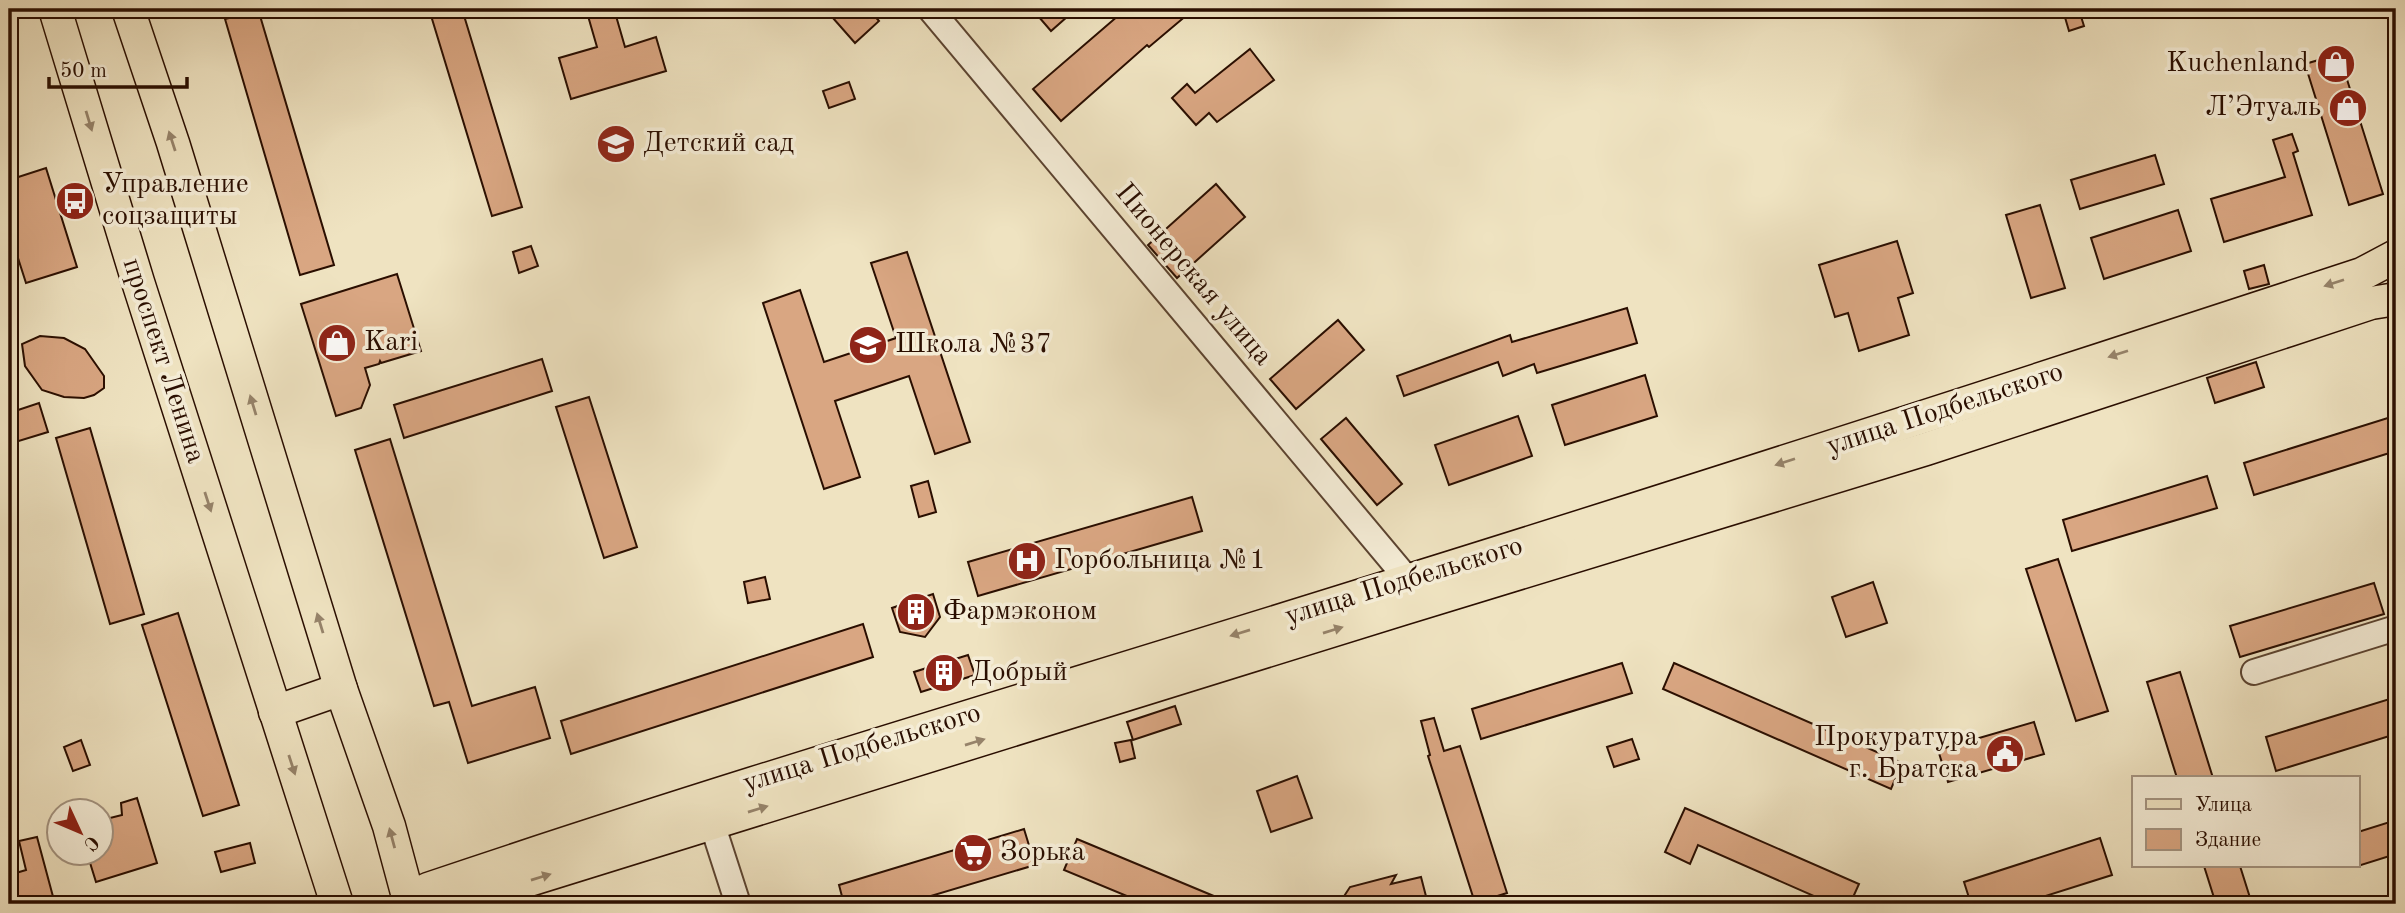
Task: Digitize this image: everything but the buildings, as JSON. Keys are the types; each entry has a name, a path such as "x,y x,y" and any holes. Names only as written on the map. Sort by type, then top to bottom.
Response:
{"main road":[{"name":"проспект Ленина","path":"55,9 138,282 337,904"},
{"path":"128,9 177,157 341,689 389,826 411,904"},
{"name":"улица Подбельского","path":"411,904 428,890 708,811 1581,540 1927,417 2362,274 2396,256"},
{"name":"улица Подбельского","path":"452,904 708,811 1409,581 1581,540 1927,449 2371,303 2396,299"},
{"path":"275,712 341,689"}],"street":[{"name":"Пионерская улица","path":"930,9 1409,581"},
{"path":"2254,672 2396,628"},
{"path":"708,811 738,904"}],"place":[{"name":"Kuchenland","path":"2336,64"},
{"name":"Л’Этуаль","path":"2348,108"},
{"name":"Детский сад","path":"616,144"},
{"name":"Управление соцзащиты","path":"75,201"},
{"name":"Kari","path":"337,343"},
{"name":"Школа №37","path":"868,345"},
{"name":"Горбольница №1","path":"1027,561"},
{"name":"Фармэконом","path":"916,612"},
{"name":"Добрый","path":"944,673"},
{"name":"Прокуратура г. Братска","path":"2005,754"},
{"name":"Зорька","path":"973,853"}]}
